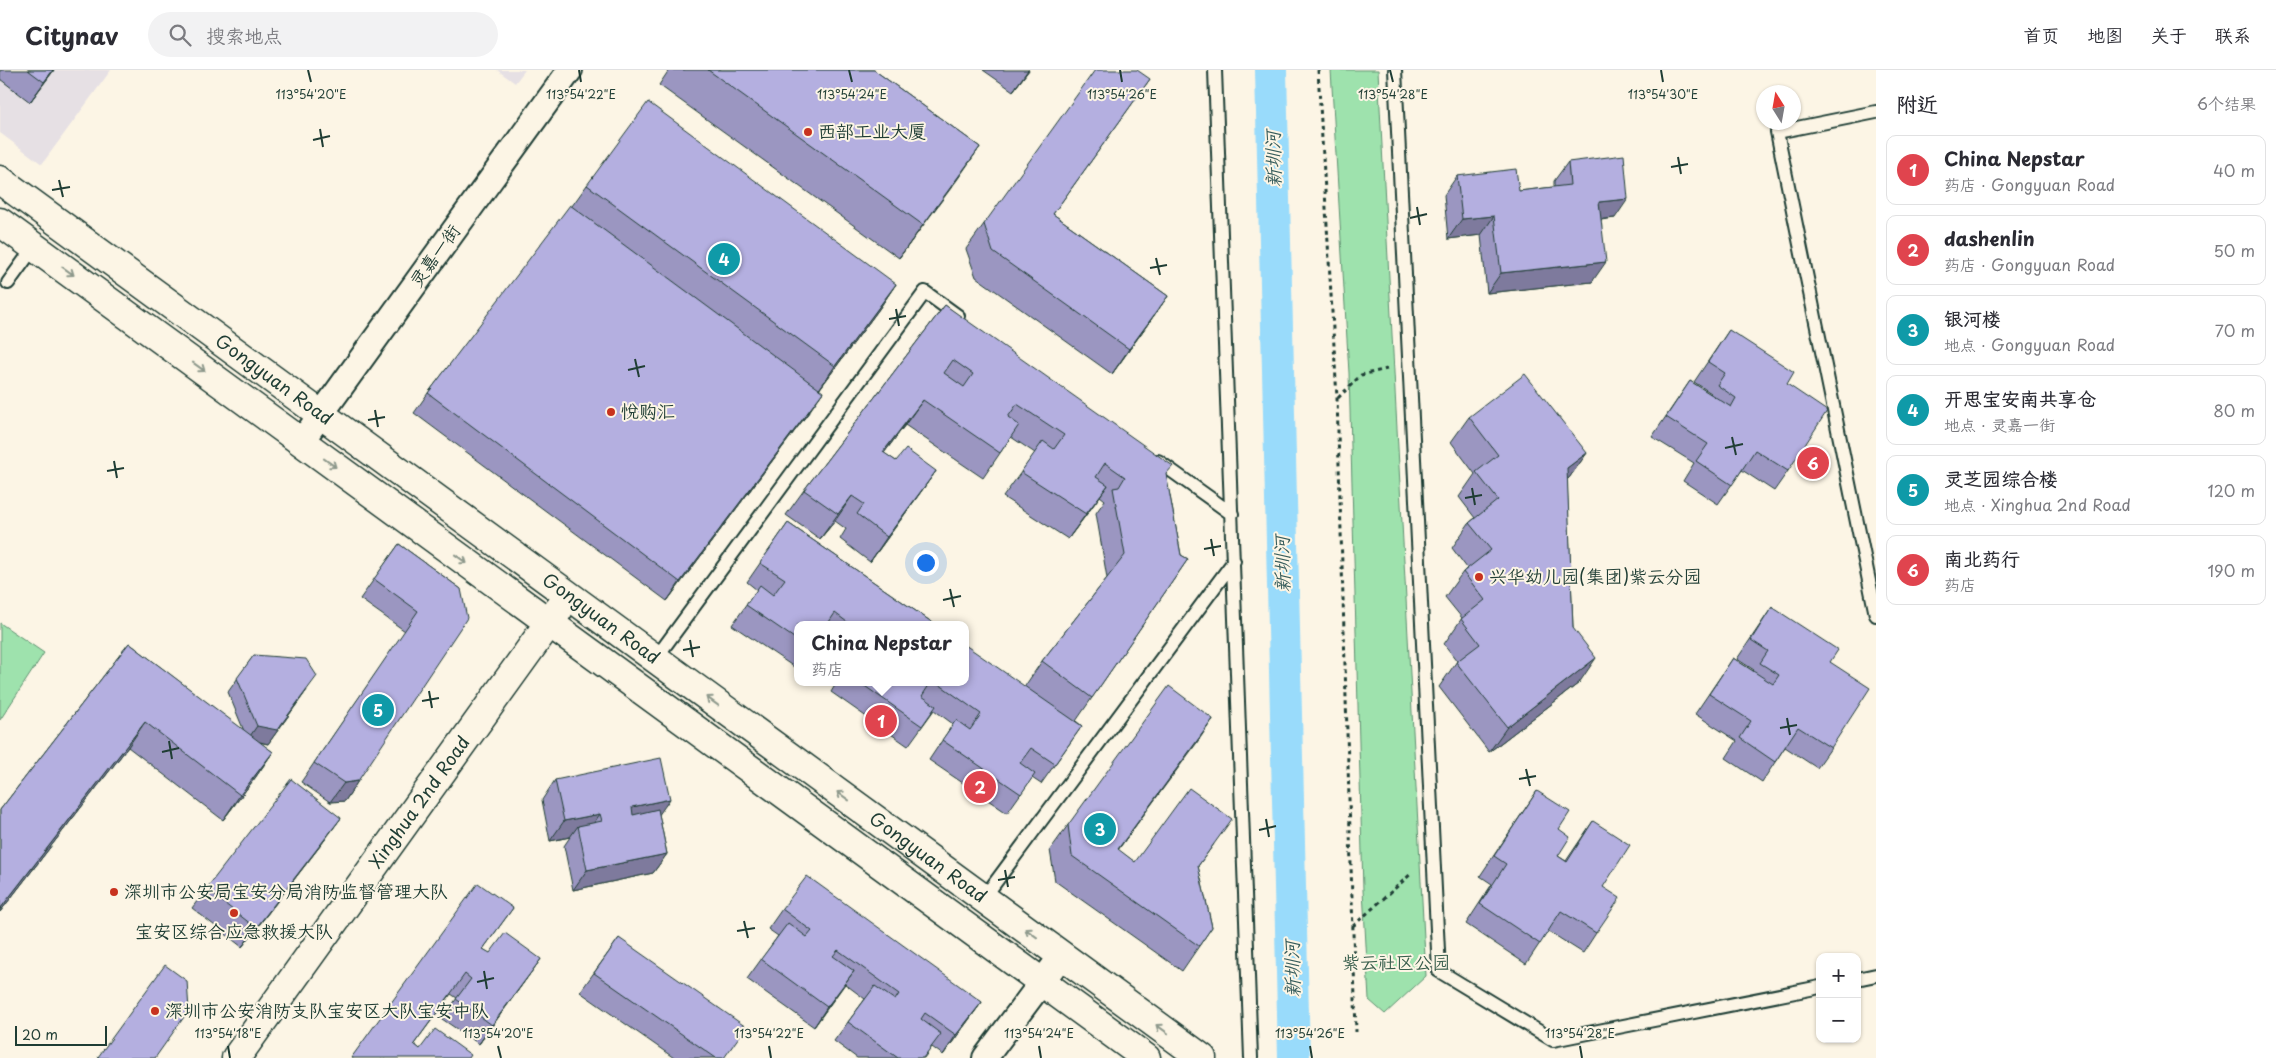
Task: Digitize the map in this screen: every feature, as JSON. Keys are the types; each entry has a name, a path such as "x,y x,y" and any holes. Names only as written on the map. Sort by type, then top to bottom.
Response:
{"main road":[{"name":"Gongyuan Road","path":"0,180 1202,1058"},
{"name":"Gongyuan Road","path":"0,222 1146,1058"},
{"name":"Xinghua 2nd Road","path":"236,1058 569,596"}],"street":[{"name":"灵嘉一街","path":"301,442 570,70"},
{"path":"985,1058 1062,955"}],"lane":[{"path":"1215,70 1251,1058"},
{"path":"1395,70 1439,970 1553,1040 1816,988"},
{"path":"1876,112 1777,132 1876,615"},
{"path":"8,283 34,247"},
{"path":"656,658 925,292 965,321"},
{"path":"1152,456 1232,514"},
{"path":"983,899 1234,561"},
{"path":"1861,979 1876,975"}],"path":[{"path":"1318,70 1338,398 1356,1032"},
{"path":"1338,398 1361,375 1409,365"},
{"path":"1353,926 1433,854"}],"shaded area":[{"path":"0,70 111,70 42,164 0,133"},
{"path":"497,70 525,70 515,83"}],"green space":[{"name":"紫云社区公园","path":"1331,70 1378,70 1426,976 1385,1014 1369,1000 1363,890 1349,373"},
{"path":"0,623 44,653 0,720"}],"building":[{"path":"28,70 53,70 44,82"},
{"path":"708,70 874,70 980,147 923,225"},
{"path":"1095,70 1137,70 1150,79 1053,214 1168,296 1129,349 993,252 984,224"},
{"path":"648,102 896,284 835,366 587,185"},
{"path":"1624,155 1628,199 1599,202 1606,262 1501,273 1494,216 1462,219 1457,176 1516,169 1519,191 1570,185 1568,162"},
{"name":"悦购汇","path":"570,205 823,392 680,582 428,393"},
{"path":"945,305 1173,466 1166,474 1181,555 1188,559 1092,698 1042,661 1125,555 1113,488 1119,487 1125,477 1105,463 1096,477 1108,485 1086,514 1021,472 1043,441 1054,449 1064,435 1017,404 1008,417 1019,425 1000,453 923,400 883,452 896,461 906,449 936,471 887,537 857,514 864,504 852,496 838,514 804,490","holes":["953,360 973,374 964,387 944,373"]},
{"path":"1729,330 1794,372 1787,384 1827,411 1788,471 1755,450 1732,485 1696,461 1708,444 1666,417 1690,381 1731,407 1736,398 1717,385 1725,373 1708,362"},
{"path":"1525,374 1587,453 1567,468 1573,628 1596,658 1507,727 1456,662 1480,644 1461,619 1485,600 1463,572 1491,550 1469,523 1498,500 1476,472 1498,455 1469,417"},
{"path":"788,523 930,621 846,621 835,613 830,621 794,621 794,638 746,605 760,585 773,595 785,579 760,563"},
{"path":"399,544 461,589 467,618 358,781 344,783 314,763 418,611 374,579"},
{"path":"1772,607 1838,650 1830,662 1870,688 1831,748 1798,727 1775,762 1740,738 1751,721 1709,694 1733,658 1773,684 1779,675 1760,663 1768,651 1751,640"},
{"path":"129,643 273,752 240,795 145,722 0,909 0,810"},
{"path":"969,648 1082,726 1055,764 1031,748 1020,763 1035,774 1021,794 942,740 956,720 970,730 981,714 942,686 969,686"},
{"path":"254,655 306,659 317,676 277,730 257,726 237,678"},
{"path":"865,686 928,686 922,696 936,706 922,726"},
{"path":"1169,686 1213,719 1118,849 1135,862 1189,788 1232,819 1198,866 1212,927 1199,946 1072,856 1068,825"},
{"path":"661,758 670,799 632,807 633,815 658,809 667,854 587,870 578,826 602,821 600,814 564,821 555,780"},
{"path":"291,779 341,818 256,928 206,889"},
{"path":"1537,791 1570,812 1559,829 1570,837 1558,856 1567,862 1593,821 1630,845 1603,887 1620,898 1596,933 1561,911 1540,944 1480,904 1506,864 1494,856"},
{"path":"807,876 982,1002 956,1035 925,1013 921,1019 941,1034 923,1058 898,1058 848,1022 875,986 895,1000 899,994 838,950 833,956 854,971 827,1007 761,959 788,923 807,937 812,931 782,909"},
{"path":"478,883 513,908 483,949 490,953 505,933 541,959 492,1025 456,999 471,979 465,974 414,1044 420,1049 435,1029 471,1055 469,1058 351,1058"},
{"path":"619,938 746,1027 724,1058 716,1058 594,973"},
{"path":"165,965 187,981 189,1010 155,1058 98,1057"}],"waterway":[{"name":"新圳河","path":"1271,70 1294,1058"}],"place":[{"name":"西部工业大厦","path":"808,132"},
{"name":"开思宝安南共享仓","path":"724,259"},
{"name":"悦购汇","path":"611,412"},
{"name":"南北药行","path":"1813,463"},
{"name":"兴华幼儿园(集团)紫云分园","path":"1479,577"},
{"name":"灵芝园综合楼","path":"378,710"},
{"name":"China Nepstar","path":"881,721"},
{"name":"dashenlin","path":"980,787"},
{"name":"银河楼","path":"1100,829"},
{"name":"深圳市公安局宝安分局消防监督管理大队","path":"114,892"},
{"name":"宝安区综合应急救援大队","path":"234,913"},
{"name":"深圳市公安消防支队宝安区大队宝安中队","path":"155,1011"}]}
